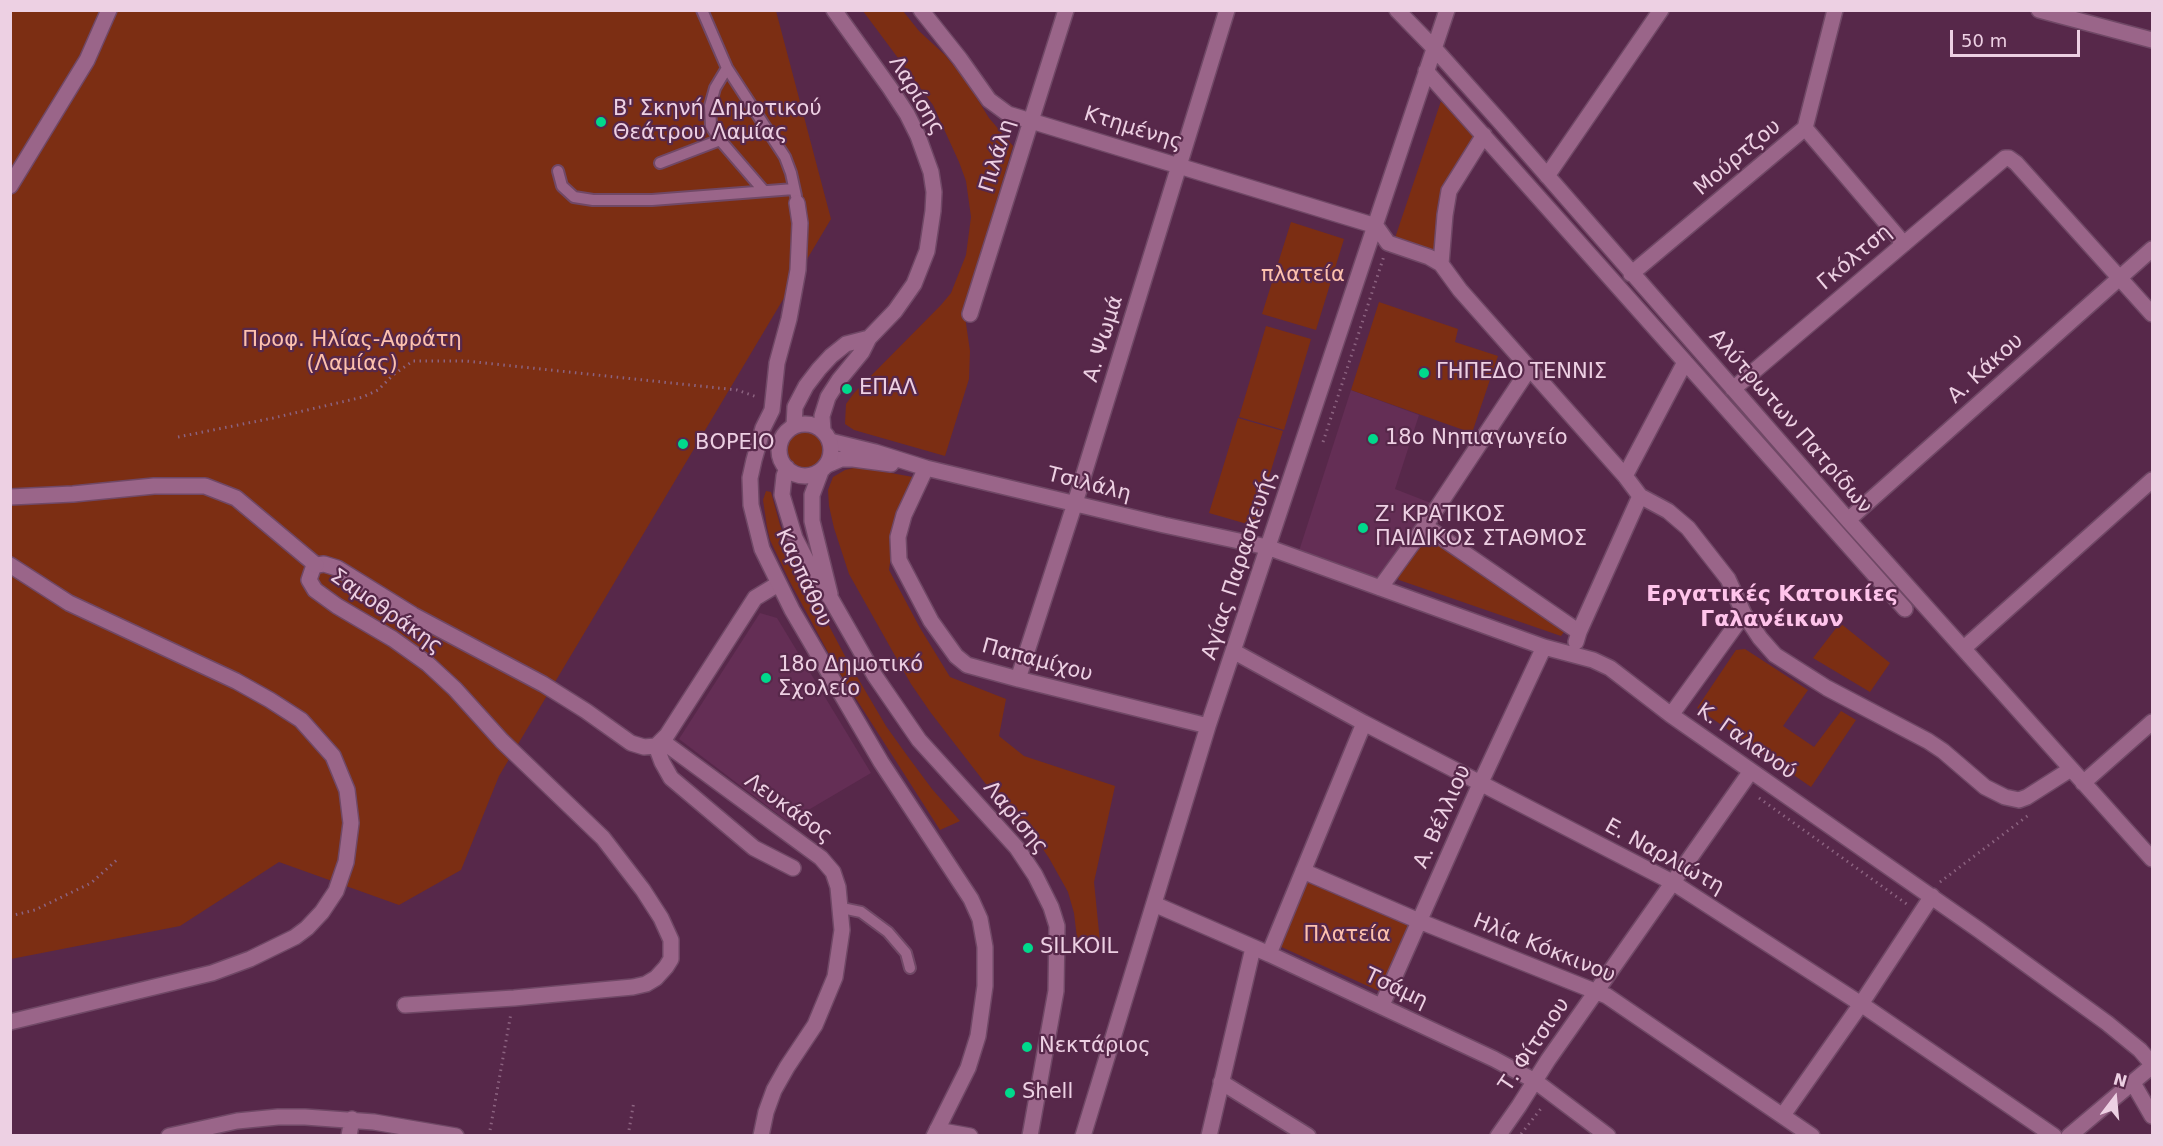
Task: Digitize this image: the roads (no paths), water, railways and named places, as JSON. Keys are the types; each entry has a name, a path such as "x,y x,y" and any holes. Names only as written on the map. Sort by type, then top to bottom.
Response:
{"street":[{"path":"10,186 87,60 109,10"},
{"name":"Λαρίσης","path":"827,436 822,416 828,397 862,352 869,338 905,299 918,276 927,251 931,230 934,192 926,155 908,114 834,10"},
{"name":"Κτημένης","path":"921,10 960,59 988,100 1008,114 1376,226"},
{"name":"Πιλάλη","path":"970,314 1066,10"},
{"name":"Α. Ψωμά","path":"1018,679 1075,503 1227,10"},
{"name":"Αλύτρωτων Πατρίδων","path":"1397,10 1434,48 1848,520 2152,859"},
{"name":"Αγίας Παρασκευής","path":"1083,1136 1208,726 1447,10"},
{"path":"1547,176 1661,10"},
{"name":"Μούρτζου","path":"1631,274 1805,128 1835,10"},
{"path":"2038,10 2152,40"},
{"path":"1426,71 1905,609"},
{"path":"1805,128 1904,244"},
{"path":"1441,264 1449,191 1484,135"},
{"name":"Γκόλτση","path":"1733,389 2005,158 2016,163 2120,277"},
{"name":"Καρπάθου","path":"796,196 800,223 798,270 789,319 777,363 772,410 763,428 754,460 750,494 754,521 762,549 778,584 815,653 881,762 967,893 980,919 985,947 985,986 978,1036 968,1068 936,1133"},
{"path":"1376,226 1388,243 1429,257 1441,264 1460,290 1625,476 1640,496 1668,511 1688,528 1728,579 1744,615 1775,655 1794,668 1928,741 1994,793 2019,800 2035,793 2071,769"},
{"name":"Α. Κάκου","path":"1848,520 2152,249"},
{"path":"2120,277 2152,314"},
{"name":"Λαρίσης","path":"790,429 795,407 819,369 846,344 869,338"},
{"path":"1625,476 1685,362"},
{"path":"1380,588 1425,526 1529,369"},
{"path":"772,410 790,429"},
{"path":"809,424 827,436 902,462 889,465 841,459 813,475 804,476 795,474 782,461 779,452 780,441 790,429 809,424"},
{"path":"824,468 831,453 827,436"},
{"path":"754,460 779,452"},
{"name":"Τσιλάλη","path":"902,462 1164,525 1267,547"},
{"name":"Λαρίσης","path":"788,468 784,476 782,495 795,538 815,577 831,599 875,676 903,719 941,766 1010,839 1028,865 1051,907 1057,926 1056,991 1030,1136"},
{"name":"Λαρίσης","path":"824,468 812,495 812,521 831,599"},
{"name":"Παπαμίχου","path":"926,468 911,496 898,537 897,549 902,568 931,621 956,656 967,665 1208,726"},
{"path":"1964,648 2152,480"},
{"path":"10,497 73,494 154,486 205,486 236,498 316,565"},
{"path":"1574,654 1579,632 1640,496"},
{"path":"1425,526 1579,632"},
{"name":"Κ. Γαλανού","path":"1267,547 1544,647 1593,660 1610,668 1671,715 1929,894 2107,1023 2140,1050 2152,1065"},
{"name":"Σαμοθράκης","path":"405,1005 514,998 646,984 656,978 671,958 671,940 643,890 603,838 502,741 455,689 428,664 315,590 309,580 310,573 316,565 324,564 337,568 413,615 524,673 586,711 631,743 644,747 659,743"},
{"path":"10,565 69,603 236,681 301,720 333,756 347,790 351,824 346,862 336,891 322,912 295,937 250,959 212,973 10,1022"},
{"path":"778,584 755,598 659,743 662,762 671,778 754,848 793,868"},
{"path":"1671,715 1744,615"},
{"name":"Α. Βέλλιου","path":"1382,1005 1544,647"},
{"name":"Ε. Ναρλιώτη","path":"1233,651 1364,723 1672,882 1861,1004 2054,1136"},
{"path":"2083,783 2152,722"},
{"path":"1269,954 1364,723"},
{"name":"Λευκάδος","path":"659,743 823,860 837,881 842,908 842,930 839,956 831,989 815,1025 774,1090 761,1136"},
{"name":"Τ. Φίτσιου","path":"1498,1136 1751,771"},
{"name":"Ηλία Κόκκινου","path":"1303,871 1419,921 1596,992 1627,1009 1812,1136"},
{"path":"1783,1115 1861,1004 1929,894"},
{"name":"Τσάμη","path":"1154,904 1382,1005 1535,1081 1608,1136"},
{"path":"1209,1136 1253,948"},
{"path":"2069,1136 2152,1065"},
{"path":"1221,1082 1308,1136"},
{"path":"2133,1083 2152,1116"},
{"path":"169,1136 236,1128 278,1117 352,1119 456,1136"},
{"path":"349,1136 352,1119"},
{"path":"936,1133 970,1136"}],"lane":[{"path":"558,171 562,186 574,197 593,200 652,200 764,191 796,196 785,157 727,68 702,10"},
{"path":"727,68 715,88 710,106 711,126 720,140 764,191"},
{"path":"660,163 720,140"},
{"path":"842,908 861,912 888,932 906,952 910,968"}],"place":[{"name":"Β' Σκηνή Δημοτικού Θεάτρου Λαμίας","path":"601,122"},
{"name":"ΓΗΠΕΔΟ ΤΕΝΝΙΣ","path":"1424,373"},
{"name":"ΕΠΑΛ","path":"847,389"},
{"name":"18ο Νηπιαγωγείο","path":"1373,439"},
{"name":"ΒΟΡΕΙΟ","path":"683,444"},
{"name":"Ζ' ΚΡΑΤΙΚΟΣ ΠΑΙΔΙΚΟΣ ΣΤΑΘΜΟΣ","path":"1363,528"},
{"name":"18ο Δημοτικό Σχολείο","path":"766,678"},
{"name":"SILKOIL","path":"1028,948"},
{"name":"Νεκτάριος","path":"1027,1047"},
{"name":"Shell","path":"1010,1093"}],"district":[{"name":"Εργατικές Κατοικίες Γαλανέικων","path":"1772,608"}],"park label":[{"name":"πλατεία","path":"1303,276"},
{"name":"Προφ. Ηλίας-Αφράτη (Λαμίας)","path":"352,353"},
{"name":"Πλατεία","path":"1347,936"}]}
